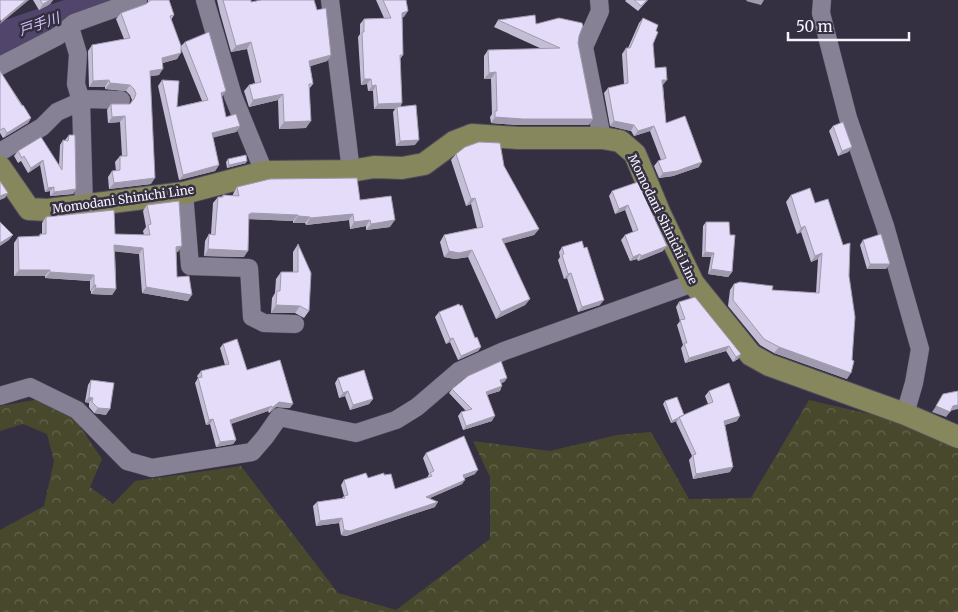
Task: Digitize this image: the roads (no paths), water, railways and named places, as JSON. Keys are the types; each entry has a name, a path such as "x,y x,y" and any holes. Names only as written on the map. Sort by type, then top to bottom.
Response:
{"main road":[{"name":"Momodani Shinichi Line","path":"0,167 29,209 48,210 184,193 264,172 351,171 374,166 402,168 424,164 454,142 472,135 518,138 602,138 620,141 634,154 693,283 751,355 769,365 905,414 958,437"}],"street":[{"path":"0,66 58,36 74,23 138,0"},
{"path":"205,0 232,96 264,172"},
{"path":"330,0 351,171"},
{"path":"599,0 600,11 584,47 602,138"},
{"path":"822,0 821,13 848,118 885,226 920,349 914,383 905,414"},
{"path":"70,27 78,54 76,84 81,101 84,207"},
{"path":"0,152 42,128 57,112 81,101 86,99 122,100"},
{"path":"184,193 190,266 249,268 252,317 264,323 294,324"},
{"path":"0,396 30,387 77,410 127,461 152,468 252,452 279,418 356,433 396,420 417,407 459,370 504,351 693,283"}],"waterway":[{"name":"戸手川","path":"0,41 6,35 109,0"}]}
